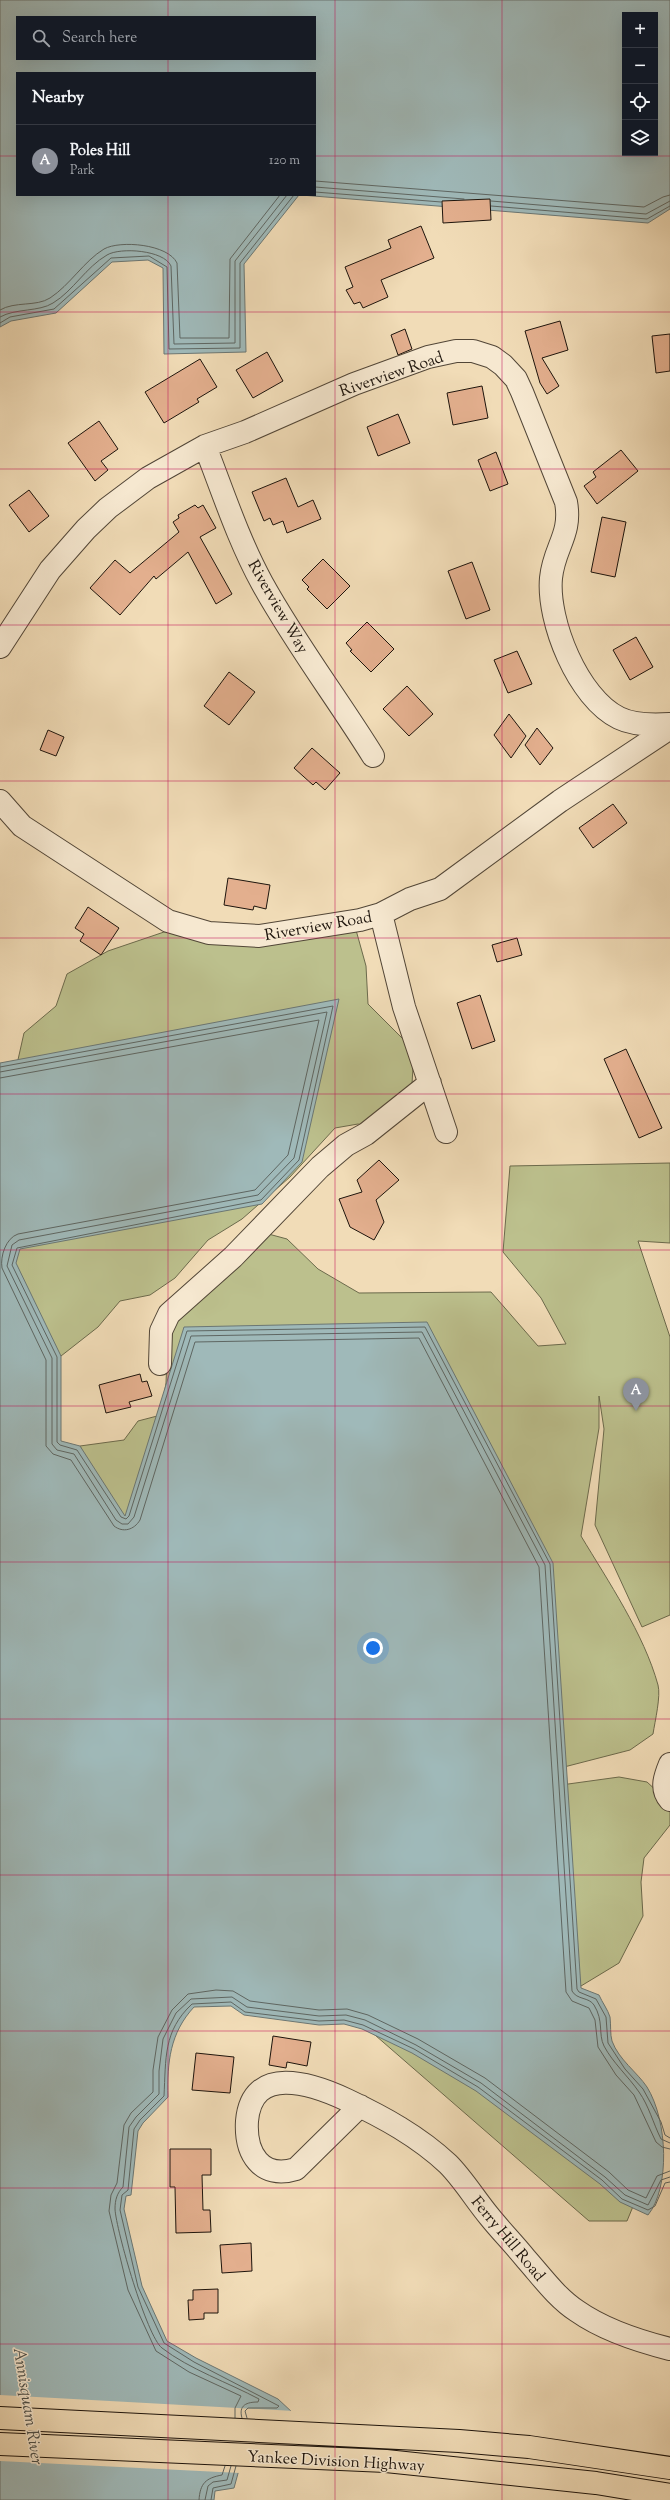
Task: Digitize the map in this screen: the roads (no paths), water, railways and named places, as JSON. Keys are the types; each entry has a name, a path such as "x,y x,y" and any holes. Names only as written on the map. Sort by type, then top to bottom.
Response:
{"highway":[{"name":"Yankee Division Highway","path":"0,2418 387,2436 529,2447 670,2468"},
{"name":"Yankee Division Highway","path":"0,2444 386,2461 596,2482 670,2495"}],"street":[{"name":"Riverview Road","path":"0,647 50,570 86,529 108,508 148,478 205,446 245,432 354,384 428,357 456,351 473,351 492,357 516,379 566,502 569,518 565,538 553,564 551,580 553,611 567,654 583,683 605,710 620,719 657,725 670,724"},
{"name":"Riverview Way","path":"205,446 235,528 262,581 284,621 338,699 373,756"},
{"name":"Riverview Road","path":"0,801 22,826 168,921 210,933 259,936 333,925 381,914 410,900 440,889 456,880 560,801 670,728"},
{"path":"381,914 404,1007 446,1132"},
{"path":"160,1364 161,1331 169,1314 233,1257 320,1166 346,1145 366,1134 430,1083"},
{"path":"670,1764 663,1783 666,1796 670,1800"},
{"name":"Ferry Hill Road","path":"360,2106 296,2169 284,2173 274,2172 260,2165 248,2148 246,2135 248,2109 252,2099 258,2091 267,2086 285,2082 311,2086 332,2092 360,2106 396,2124 448,2164 500,2229 552,2288 575,2310 591,2320 631,2338 670,2349"}],"water":[{"path":"0,0 670,0 670,209 648,223 313,196 316,196 316,72 16,72 16,196 298,196 244,264 246,352 164,354 163,268 148,260 112,262 56,313 11,321 0,327"},
{"name":"Annisquam River","path":"339,999 302,1162 262,1204 20,1249 16,1263 61,1356 61,1441 80,1446 125,1516 184,1327 427,1322 553,1563 581,1988 599,1995 610,2017 611,2038 615,2048 647,2087 654,2101 659,2118 664,2154 660,2188 655,2203 648,2215 620,2202 600,2184 476,2091 412,2053 362,2029 344,2024 319,2025 244,2015 231,2006 194,2007 186,2017 175,2038 169,2060 168,2097 143,2123 138,2131 131,2195 126,2196 124,2209 142,2286 167,2341 196,2358 278,2399 293,2413 249,2411 252,2422 234,2488 215,2491 214,2500 0,2500 0,1063"}],"place":[{"name":"Poles Hill","path":"636,1411"}]}
